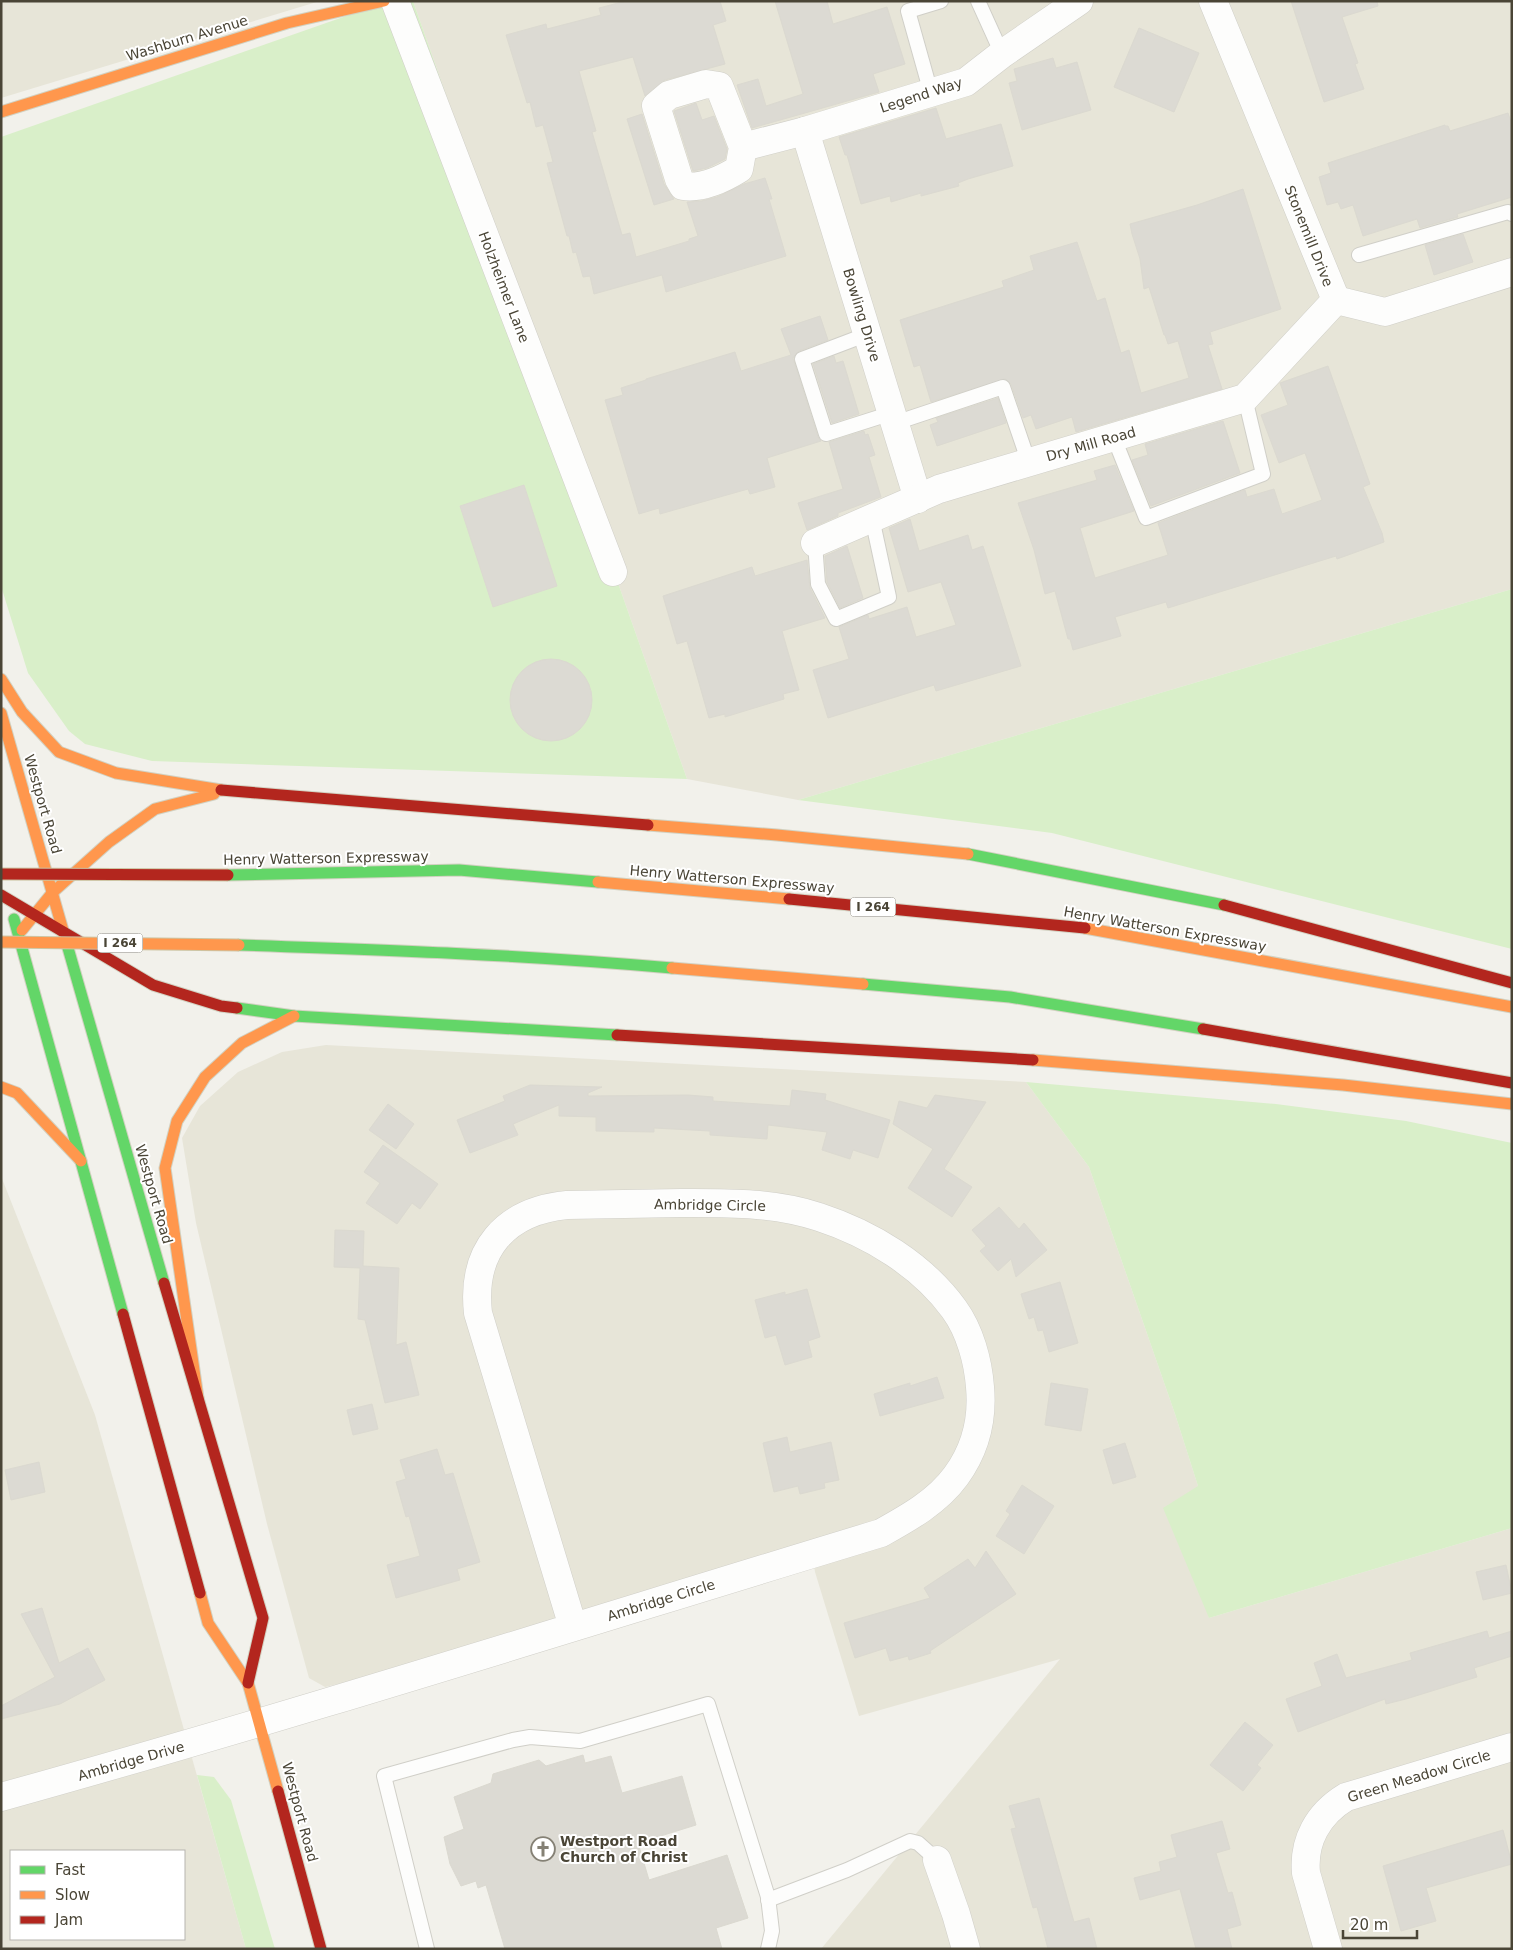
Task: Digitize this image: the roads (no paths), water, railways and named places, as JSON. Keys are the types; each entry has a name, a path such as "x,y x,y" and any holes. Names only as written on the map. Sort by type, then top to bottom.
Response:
{"main road":[{"name":"Washburn Avenue","path":"1,112 287,23 384,1"},
{"path":"1,679 22,712 59,752 116,773 225,791 777,835 964,853 1206,900 1512,983"},
{"name":"Westport Road","path":"1,713 263,1618 248,1683"},
{"path":"1,950 18,935 53,892 109,842 155,809 225,791"},
{"name":"Henry Watterson Expressway","path":"1,876 228,875 459,870 810,900 1088,928 1512,1007"},
{"name":"Westport Road","path":"1,876 5,897 18,935 208,1623 248,1683 321,1949"},
{"path":"5,897 153,985 221,1006 294,1016 1093,1064 1343,1085 1512,1104"},
{"name":"I 264","path":"1,942 239,945 422,951 595,961 1010,997 1410,1064 1512,1083"},
{"path":"198,1398 165,1168 177,1121 205,1077 242,1043 294,1016"},
{"path":"1,1087 17,1093 81,1161"}],"street":[{"name":"Holzheimer Lane","path":"395,1 613,572"},
{"name":"Stonemill Drive","path":"1213,1 1336,300 1385,312 1512,272"},
{"name":"Legend Way","path":"743,147 805,131 966,82 1076,2"},
{"name":"Bowling Drive","path":"805,131 918,499"},
{"path":"1245,398 1336,300"},
{"name":"Dry Mill Road","path":"815,543 939,489 1245,398"},
{"name":"Ambridge Circle","path":"260,1723 881,1533 909,1517 937,1497 956,1477 969,1454 979,1426 981,1400 978,1370 970,1340 955,1310 930,1282 896,1254 852,1229 817,1216 772,1206 734,1203 557,1206 524,1214 504,1230 488,1248 481,1264 477,1280 478,1312 573,1627"},
{"name":"Ambridge Drive","path":"1,1797 260,1723"},
{"name":"Green Meadow Circle","path":"1328,1949 1306,1874 1305,1863 1312,1831 1327,1811 1346,1798 1512,1747"},
{"path":"937,1860 966,1949"}],"lane":[{"path":"931,93 908,12 941,1"},
{"path":"978,1 1002,54"},
{"path":"1359,255 1508,212 1512,214"},
{"path":"868,334 802,359 826,434 893,418 1003,387 1029,463"},
{"path":"1114,438 1146,518 1263,474 1245,398"},
{"path":"815,543 818,584 836,620 889,597 872,518"},
{"path":"427,1949 384,1776 513,1740 530,1737 580,1741 708,1704 768,1900 772,1931 768,1949"},
{"path":"768,1900 847,1870 910,1841 918,1843 937,1860"}],"place":[{"name":"Westport Road Church of Christ","path":"543,1849"}]}
